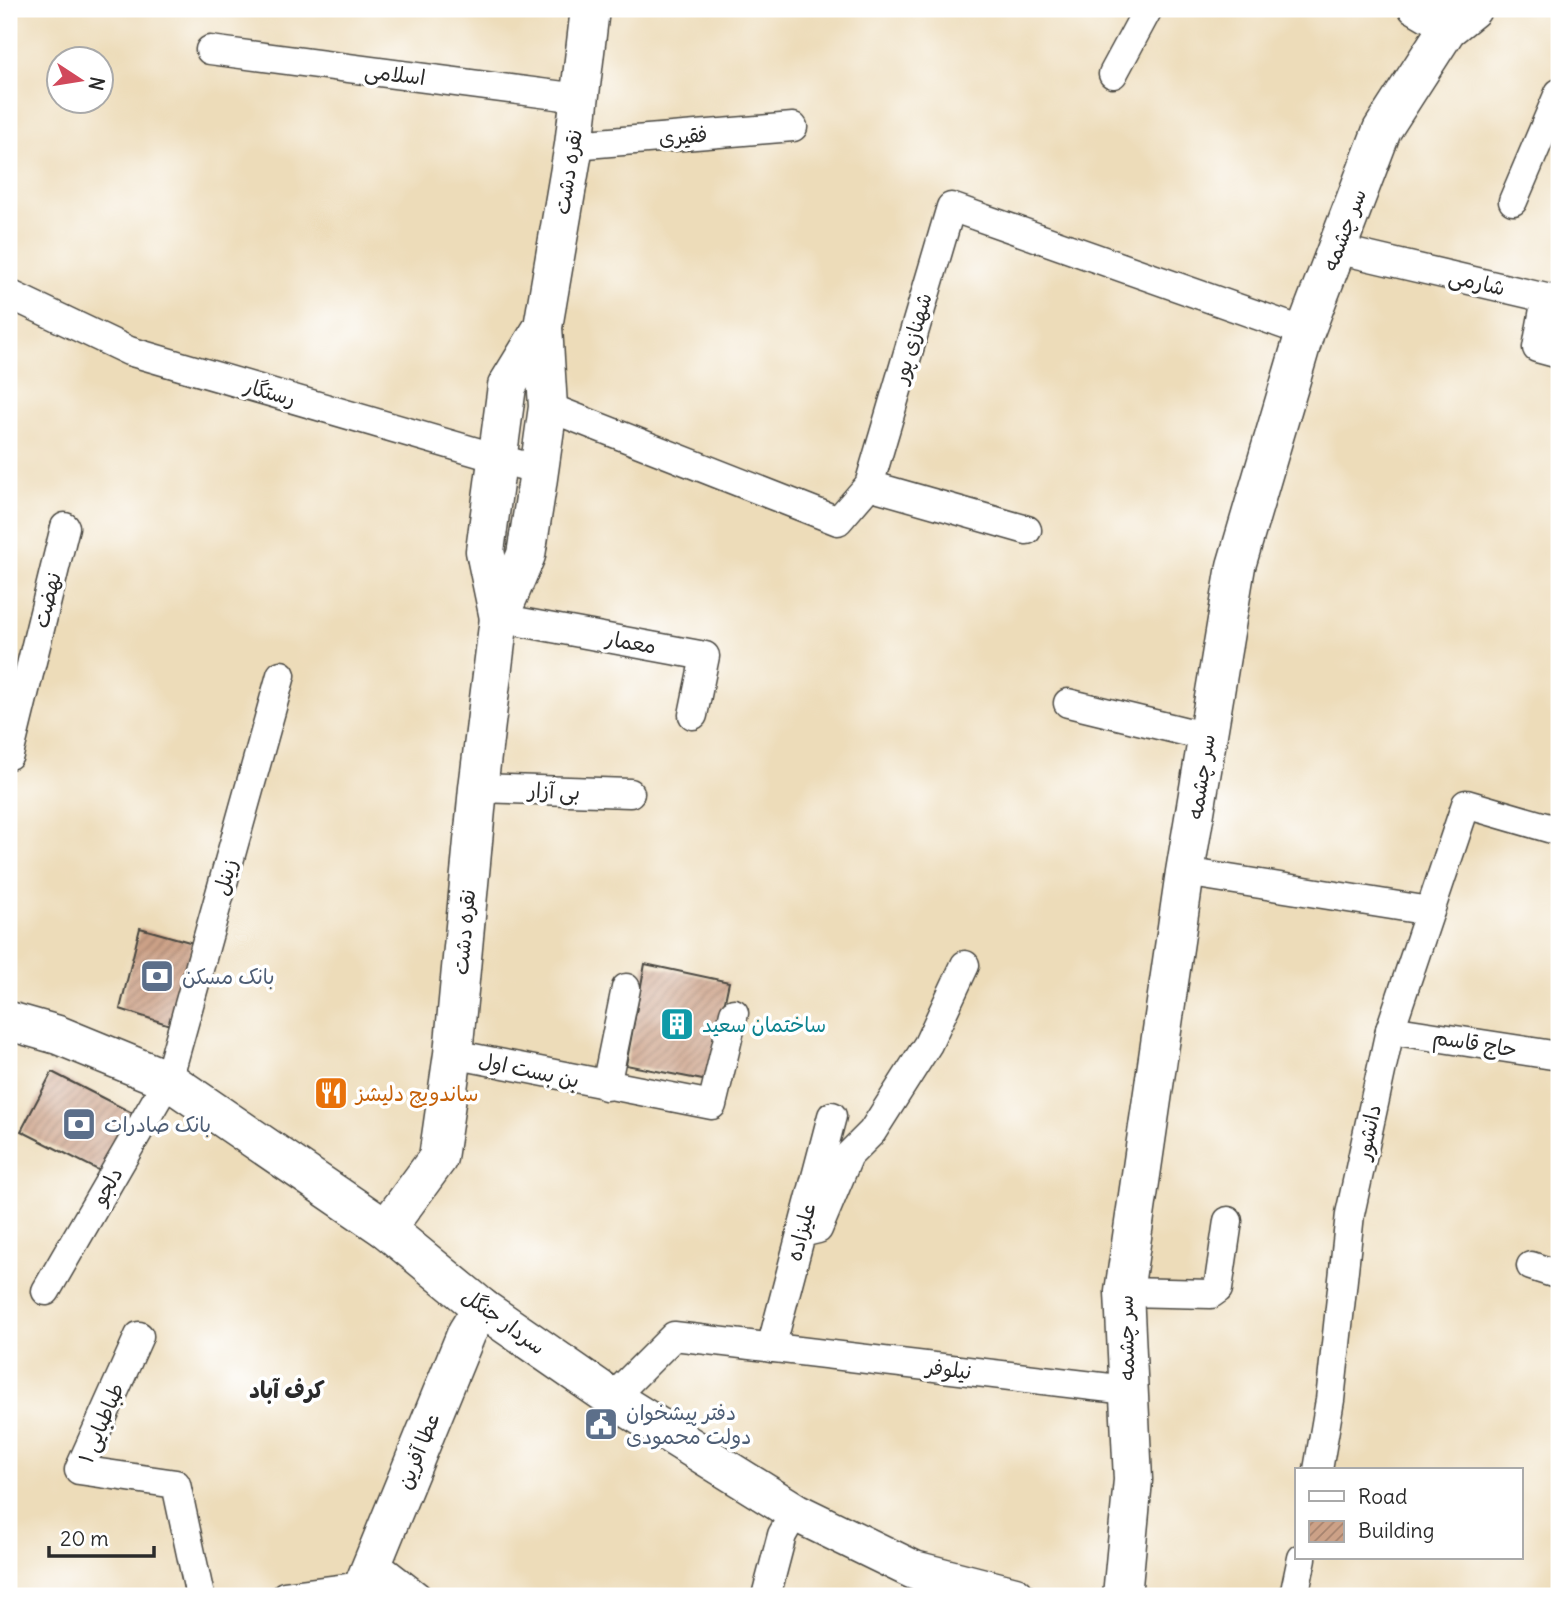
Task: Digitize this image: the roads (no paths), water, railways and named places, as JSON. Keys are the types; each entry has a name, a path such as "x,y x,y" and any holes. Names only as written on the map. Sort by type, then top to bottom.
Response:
{"street":[{"path":"1113,74 1148,9"},
{"path":"1413,9 1459,19"},
{"name":"نقره دشت","path":"386,1229 438,1158 453,1054 478,788 499,618 526,555 548,407 543,327 573,145 589,11"},
{"name":"سر چشمه","path":"1122,1596 1133,1480 1124,1292 1185,872 1236,566 1305,332 1382,130 1459,19"},
{"name":"اسلامی","path":"210,50 579,98"},
{"path":"1513,201 1559,93"},
{"name":"فقیری","path":"573,145 793,127"},
{"name":"شهنازی پور","path":"548,407 838,521 869,485 951,208 1305,332"},
{"name":"شارمی","path":"1336,249 1546,298 1537,348 1559,354"},
{"name":"رستگار","path":"9,293 129,351 538,470"},
{"name":"نقره دشت","path":"499,618 485,551 507,386 543,327"},
{"path":"869,485 1027,530"},
{"name":"نهضت","path":"9,755 65,527"},
{"name":"معمار","path":"499,618 705,656 693,715"},
{"name":"زینل","path":"168,1080 281,675"},
{"path":"1068,703 1208,737"},
{"name":"بی آزار","path":"478,788 629,793"},
{"name":"دانشور","path":"1318,1468 1330,1400 1350,1214 1390,1030 1466,804 1559,831"},
{"path":"1185,872 1430,911"},
{"path":"801,1233 818,1229 849,1155 872,1132 928,1044 965,965"},
{"name":"بن بست اول","path":"606,1086 626,988"},
{"name":"بن بست اول","path":"453,1054 712,1105 734,1013"},
{"name":"سردار جنگل","path":"9,1021 58,1035 168,1080 386,1229 482,1308 612,1398 795,1512 915,1570 1015,1596"},
{"name":"حاج قاسم","path":"1390,1030 1559,1056"},
{"name":"دلجو","path":"46,1291 168,1080"},
{"name":"علیزاده","path":"771,1348 832,1116"},
{"path":"1124,1292 1211,1294 1218,1289 1228,1221"},
{"path":"1531,1266 1559,1275"},
{"name":"عطا آفرین","path":"365,1581 467,1332 482,1308"},
{"name":"طباطبایی ۱","path":"139,1336 79,1470 176,1484 200,1596"},
{"name":"نیلوفر","path":"612,1398 674,1336 1127,1390"},
{"path":"766,1596 782,1535 795,1512"},
{"path":"1294,1596 1301,1560"},
{"path":"285,1596 365,1581 417,1596"}],"place":[{"name":"بانک مسکن","path":"157,976"},
{"name":"ساختمان سعید","path":"677,1024"},
{"name":"ساندویچ دلیشز","path":"331,1093"},
{"name":"بانک صادرات","path":"79,1124"},
{"name":"دفتر پیشخوان دولت محمودی","path":"601,1424"}],"district":[{"name":"کرف آباد","path":"287,1389"}]}
